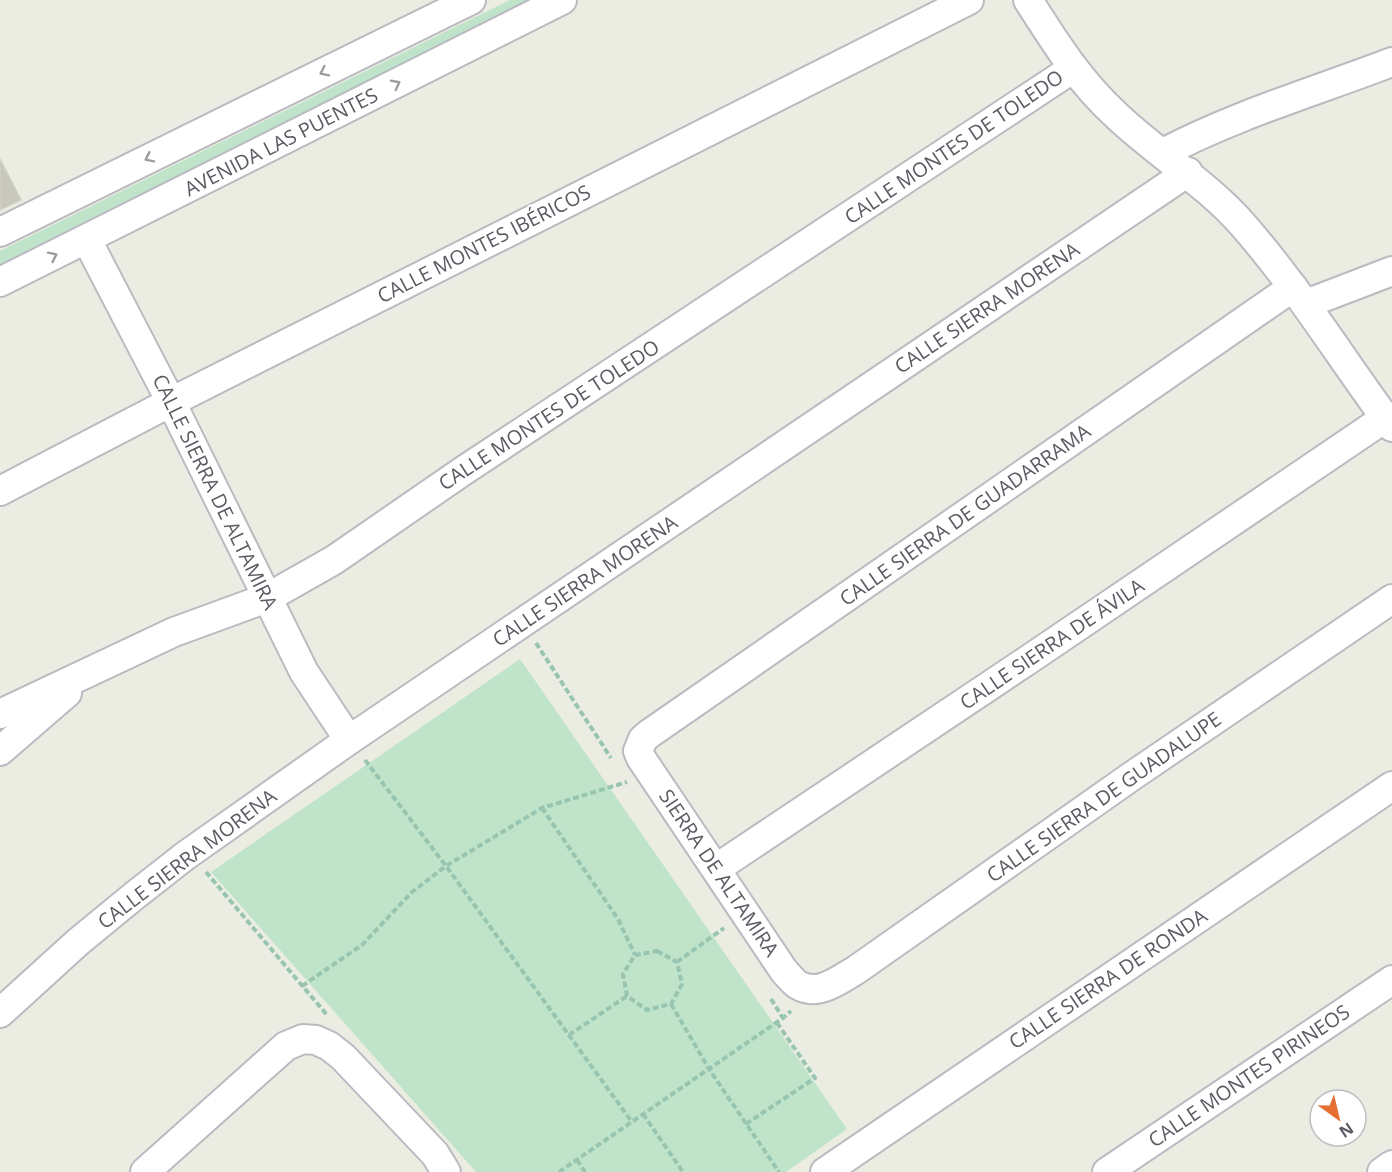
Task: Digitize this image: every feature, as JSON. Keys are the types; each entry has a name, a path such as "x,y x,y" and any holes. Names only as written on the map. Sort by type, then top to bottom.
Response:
{"street":[{"path":"0,232 471,0"},
{"name":"AVENIDA LAS PUENTES","path":"0,282 562,0"},
{"name":"CALLE MONTES IBÉRICOS","path":"0,491 171,402 969,0"},
{"path":"1028,0 1072,69 1116,116 1188,172 1243,225 1300,296 1389,423"},
{"path":"1163,153 1215,128 1392,62"},
{"name":"CALLE MONTES DE TOLEDO","path":"0,714 174,632 267,598 334,560 463,471 1072,69"},
{"name":"CALLE SIERRA MORENA","path":"0,1013 78,942 185,856 349,740 1188,172"},
{"name":"CALLE SIERRA DE ALTAMIRA","path":"87,240 171,402 304,672 349,740"},
{"name":"CALLE SIERRA DE GUADARRAMA","path":"640,744 649,734 1300,296 1392,271"},
{"name":"CALLE SIERRA DE ÁVILA","path":"717,868 1389,423"},
{"name":"CALLE SIERRA DE GUADALUPE","path":"814,990 830,985 856,970 1132,776 1392,599"},
{"path":"0,751 95,668"},
{"name":"SIERRA DE ALTAMIRA","path":"640,744 638,751 641,758 784,971 798,985 814,990"},
{"name":"CALLE SIERRA DE RONDA","path":"825,1172 1392,786"},
{"name":"CALLE MONTES PIRINEOS","path":"1107,1172 1392,980"},
{"path":"145,1172 286,1046 324,1030 329,1046 343,1057 435,1154 446,1172"},
{"path":"1382,1172 1392,1165"}],"path":[{"path":"533,638 614,763"},
{"path":"349,740 446,866 632,1122"},
{"path":"302,986 362,945 412,892 446,866 542,808 627,782 621,773"},
{"path":"542,808 618,919 635,955"},
{"path":"202,867 302,986 324,1030"},
{"path":"676,962 724,928 718,919"},
{"path":"657,951 676,962 682,984 671,1004 647,1010 627,996 623,974 635,955 657,951"},
{"path":"569,1035 627,996"},
{"path":"559,1172 777,1023 783,1018 770,998"},
{"path":"671,1004 709,1070 779,1172"},
{"path":"746,1124 815,1078 777,1023"},
{"path":"643,1114 683,1172"},
{"path":"577,1160 585,1172"}],"green space":[{"path":"510,0 555,0 0,276 0,251"},
{"path":"520,659 847,1129 786,1172 476,1172 211,872"}],"building":[{"path":"0,159 21,200 0,210"}]}
